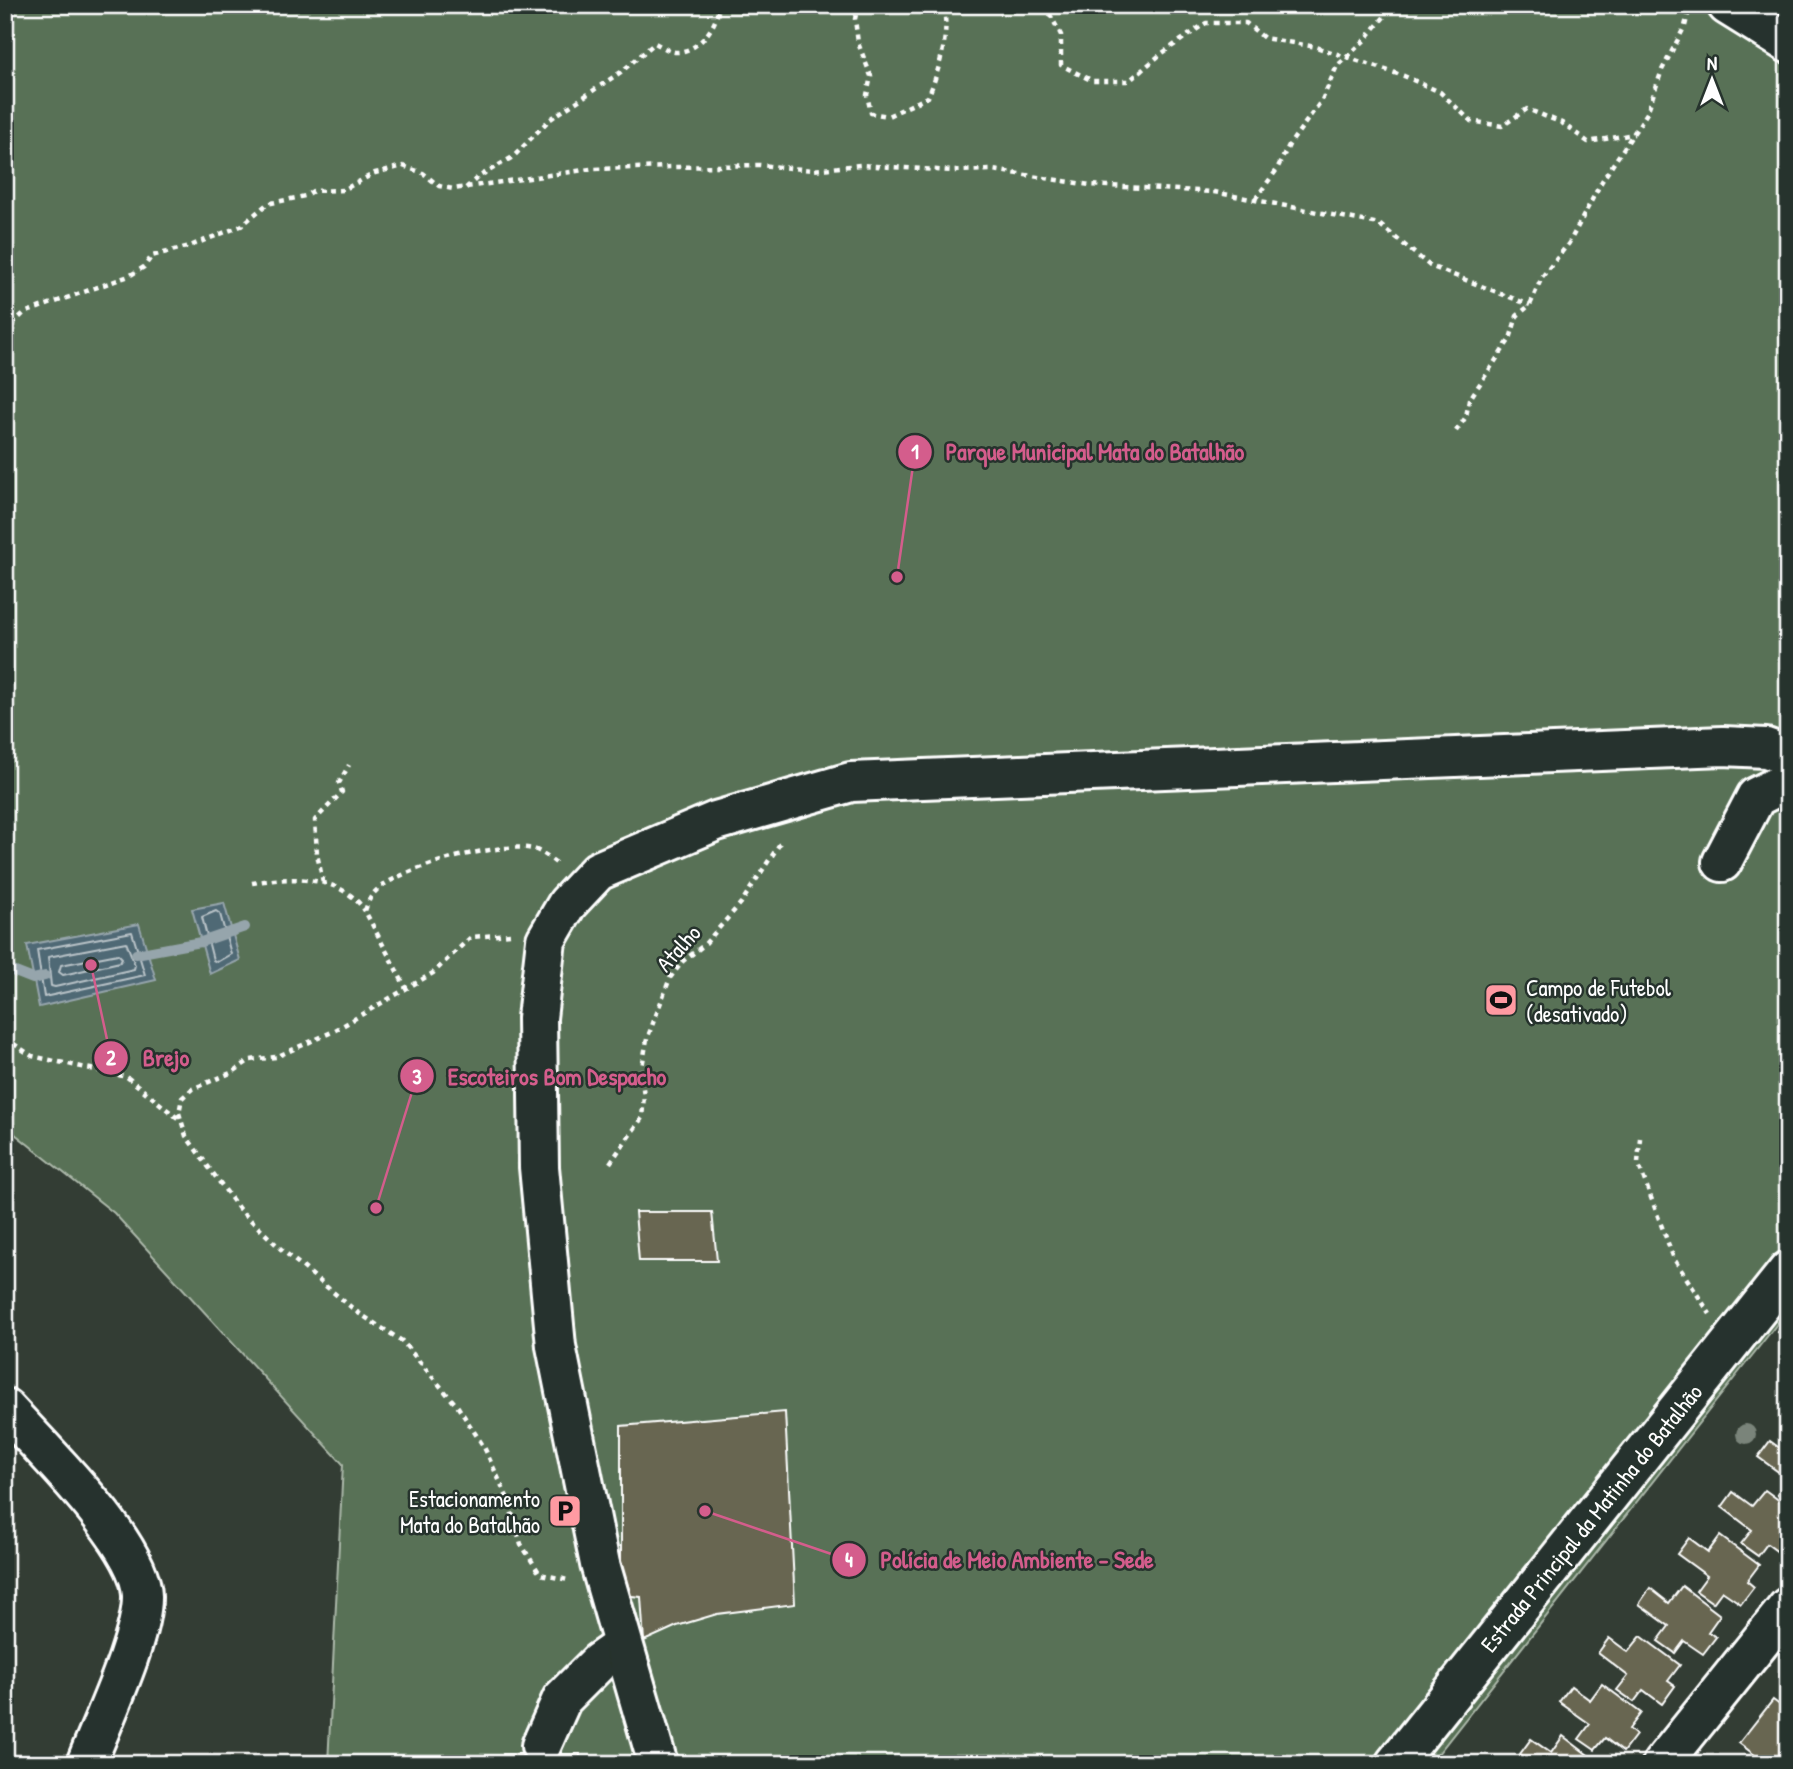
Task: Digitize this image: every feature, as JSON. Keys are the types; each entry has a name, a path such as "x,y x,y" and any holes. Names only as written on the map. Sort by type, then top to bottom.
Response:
{"street":[{"path":"1727,5 1788,43"},
{"path":"658,1764 607,1590 556,1346 539,1167 537,1018 546,940 567,904 598,871 705,825 851,782 1723,746 1766,748 1788,757"},
{"path":"1722,862 1756,797 1788,781"},
{"name":"Estrada Principal da Matinha do Batalhão","path":"1395,1764 1788,1271"},
{"path":"5,1408 119,1537 138,1570 142,1596 137,1629 86,1764"},
{"path":"1669,1760 1788,1607"},
{"path":"541,1746 562,1699 599,1662 623,1645"}],"path":[{"path":"465,189 478,177 513,157 549,120 621,72 655,43 676,52 693,47 707,34 718,15 719,5"},
{"path":"858,5 855,19 858,43 871,76 867,94 871,113 888,116 928,97 940,68 946,14 942,5"},
{"path":"1045,5 1061,35 1061,65 1093,82 1129,82 1161,54 1206,23 1246,23 1264,38 1316,47 1345,59 1371,64 1440,92 1471,121 1502,126 1527,109 1562,123 1588,142 1634,134"},
{"path":"1255,199 1289,145 1322,100 1337,66 1394,5"},
{"path":"1457,431 1466,417 1469,400 1510,339 1517,317 1530,304 1542,277 1569,243 1597,190 1647,113 1662,70 1685,26 1691,5"},
{"path":"5,331 24,313 129,275 144,267 152,256 190,246 241,226 267,204 305,196 313,191 343,190 375,173 403,166 423,173 439,186 465,189 591,169 760,165 812,170 860,164 953,171 993,170 1090,185 1214,192 1379,224 1430,266 1530,304"},
{"path":"323,882 317,854 315,820 338,799 342,792 340,783 349,765"},
{"name":"Atalho","path":"610,1163 642,1118 644,1096 641,1073 647,1039 670,978 683,961 704,945 741,903 761,875 772,852 789,832"},
{"path":"365,911 369,897 394,878 492,847 534,849 585,884"},
{"path":"252,883 288,879 323,882 356,897 407,990"},
{"path":"555,925 513,934 471,937 433,973 332,1032 276,1057 250,1060 233,1072 192,1089 182,1098 179,1113 186,1136 239,1209 281,1249 357,1312 402,1341 458,1407 484,1447 507,1497 520,1545 540,1574 607,1590"},
{"path":"5,1038 32,1056 127,1077 168,1107 182,1122"},
{"path":"1640,1138 1638,1163 1674,1259 1730,1344"}],"green space":[{"path":"5,5 1752,5 1788,28 1788,1310 1430,1764 328,1764 343,1464 114,1213 5,1126"}],"water":[{"path":"224,903 240,960 210,974 192,909"},
{"path":"139,924 156,980 39,1007 27,945"}],"building":[{"path":"635,1212 712,1212 717,1261 639,1261"},
{"path":"1788,1320 1788,1340 1778,1332"},
{"path":"785,1412 795,1604 717,1614 677,1626 644,1641 641,1597 621,1595 621,1426"},
{"path":"1770,1441 1788,1454 1788,1479 1758,1457"},
{"path":"1788,1481 1788,1501 1778,1494"},
{"path":"1765,1490 1788,1507 1786,1558 1767,1544 1758,1556 1741,1544 1752,1530 1722,1507 1733,1492 1752,1506"},
{"path":"1720,1536 1759,1565 1747,1581 1754,1587 1741,1604 1722,1591 1713,1603 1696,1591 1707,1576 1677,1554 1689,1538 1708,1552"},
{"path":"1682,1586 1720,1615 1708,1632 1716,1637 1703,1654 1684,1641 1675,1653 1658,1641 1669,1626 1639,1604 1650,1588 1669,1603"},
{"path":"1641,1636 1680,1665 1668,1681 1675,1686 1662,1704 1643,1690 1634,1702 1617,1690 1628,1676 1598,1653 1609,1638 1628,1652"},
{"path":"1602,1684 1641,1713 1629,1729 1636,1735 1623,1752 1605,1738 1595,1750 1579,1739 1590,1724 1559,1702 1571,1686 1590,1700"},
{"path":"1773,1700 1788,1711 1788,1764 1750,1764 1756,1756 1739,1743"},
{"path":"1563,1736 1600,1764 1533,1764 1520,1754 1531,1739 1551,1753"},
{"path":"503,1754 580,1754 580,1764 504,1764"}],"waterway":[{"path":"136,954 201,942 245,927"},
{"path":"5,968 33,979 45,976"}],"place":[{"name":"Parque Municipal Mata do Batalhão","path":"897,577"},
{"name":"Brejo","path":"91,965"},
{"name":"Campo de Futebol (desativado)","path":"1501,1000"},
{"name":"Escoteiros Bom Despacho","path":"376,1208"},
{"name":"Estacionamento Mata do Batalhão","path":"565,1511"},
{"name":"Polícia de Meio Ambiente - Sede","path":"705,1511"}]}
